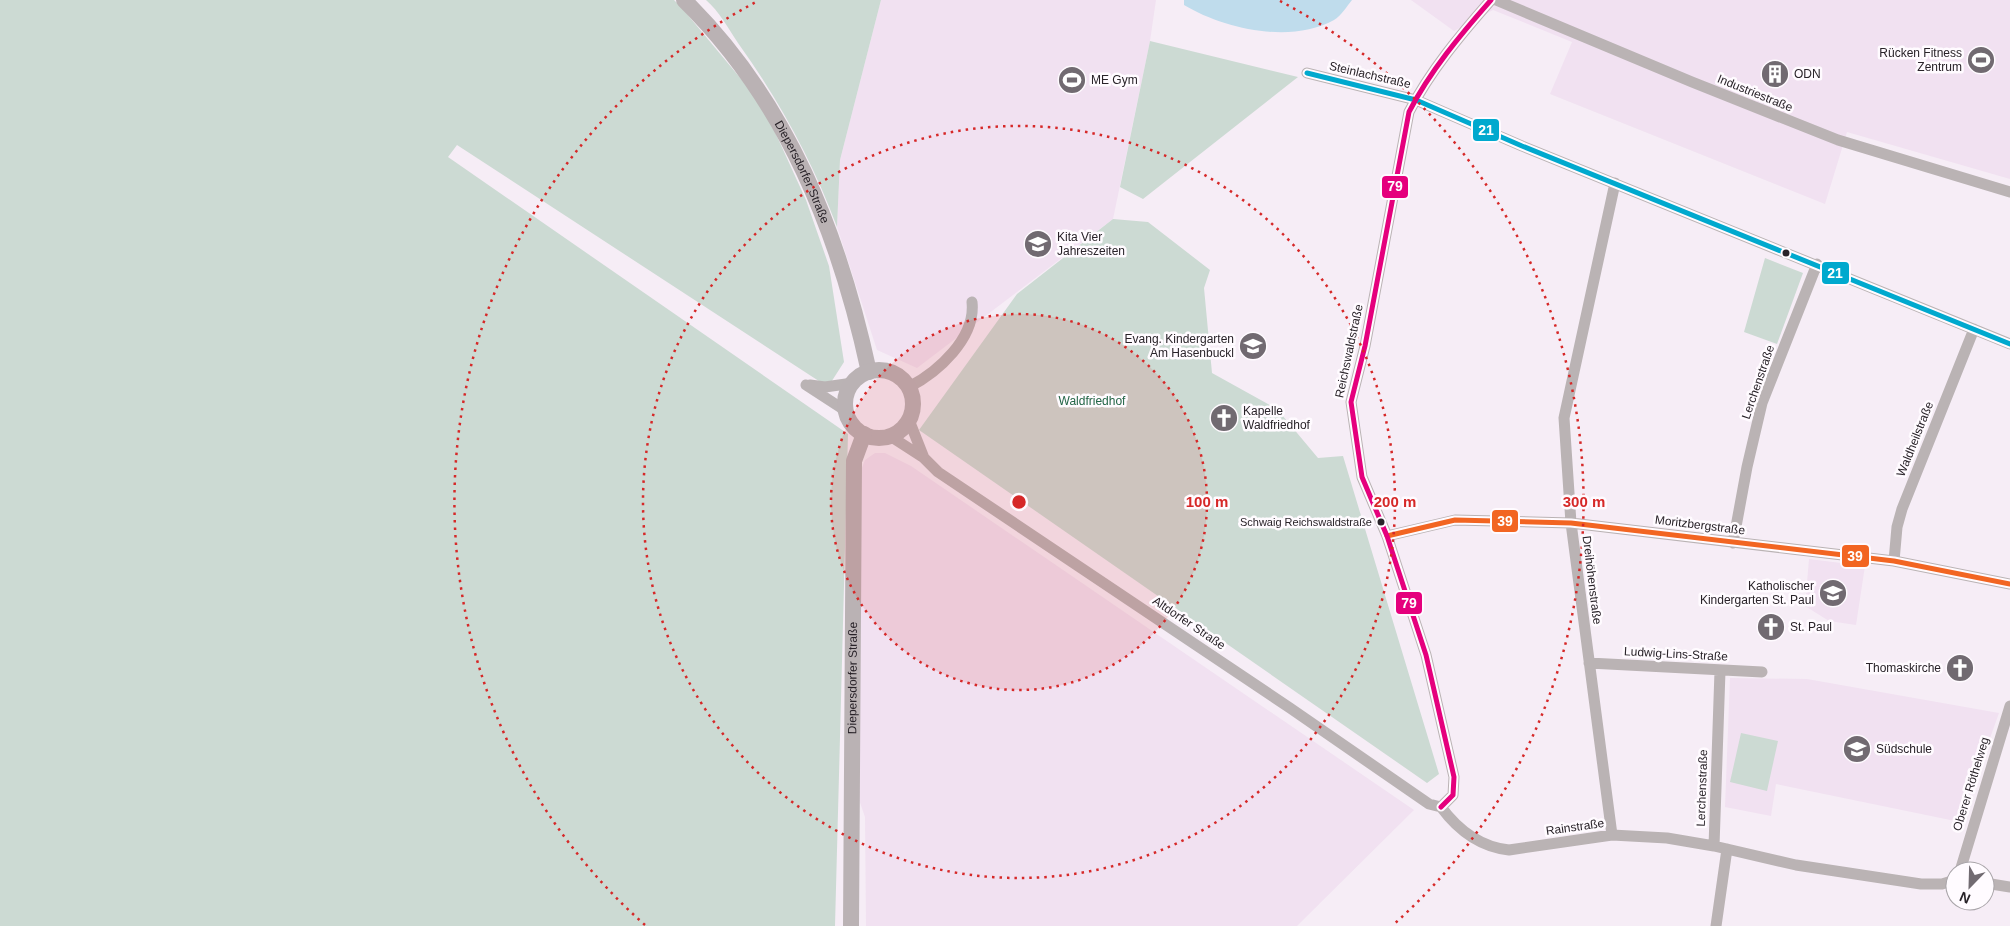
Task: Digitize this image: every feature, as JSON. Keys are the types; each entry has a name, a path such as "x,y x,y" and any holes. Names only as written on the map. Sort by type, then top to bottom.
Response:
{"street":[{"name":"Diepersdorfer Straße","path":"684,0 716,31 744,67 768,102 797,156 819,208 855,308 869,372"},
{"name":"Reichswaldstraße","path":"1441,807 1453,795 1454,777 1426,655 1387,536 1362,477 1351,402 1365,346 1409,112 1471,22 1491,0"},
{"name":"Industriestraße","path":"1496,0 1692,82 1838,140 2010,192"},
{"name":"Steinlachstraße","path":"1307,73 1416,100 1522,146 2010,344"},
{"name":"Dreihöhenstraße","path":"1612,836 1571,523 1564,418 1616,183"},
{"name":"Lerchenstraße","path":"1733,543 1747,467 1762,403 1816,264"},
{"path":"909,387 946,361 966,331 973,312 972,302"},
{"name":"Waldheilstraße","path":"1894,562 1902,509 1974,330"},
{"path":"846,411 848,391 853,383 869,372 880,370 892,372 902,378 909,387 913,404 909,420 904,427 890,436 872,437 856,428 846,411 806,385 825,387 853,383"},
{"name":"Altdorfer Straße","path":"909,420 924,458"},
{"name":"Diepersdorfer Straße","path":"851,926 854,461 864,434"},
{"name":"Altdorfer Straße","path":"890,436 924,458 938,472 1290,708 1429,804 1441,807"},
{"name":"Moritzbergstraße","path":"1387,536 1455,520 1571,523 1894,562 2010,584"},
{"name":"Ludwig-Lins-Straße","path":"1589,663 1762,672"},
{"name":"Lerchenstraße","path":"1714,846 1720,671"},
{"name":"Oberer Röthelweg","path":"1963,861 2010,706"},
{"name":"Rainstraße","path":"1441,807 1451,821 1473,838 1496,849 1509,850 1612,836 1667,838 1714,846 1796,865 1921,884 1945,883"},
{"path":"1716,926 1727,849"},
{"path":"1995,885 2010,887"}],"shaded area":[{"path":"881,0 1156,0 1150,41 1113,219 917,368 877,350 837,227 840,160"},
{"path":"1411,0 2010,0 2010,179 1847,132 1825,204 1550,94 1572,42 1493,10 1454,31"},
{"path":"875,453 885,453 911,466 1414,810 1297,926 866,926 865,817 857,794 860,473 865,460"},
{"name":"Katholischer Kindergarten St. Paul","path":"1809,559 1865,566 1856,625 1829,621 1805,606"},
{"name":"Südschule","path":"1730,678 1807,679 1999,713 1960,822 1776,784 1771,816 1725,807"}],"green space":[{"path":"0,0 674,0 682,8 761,103 806,200 829,266 844,362 828,387 457,145 448,157 848,434 835,926 0,926"},
{"path":"706,0 881,0 840,160 837,227 806,155 781,109 723,20"},
{"path":"1150,41 1298,77 1143,199 1120,187"},
{"name":"Waldfriedhof","path":"1113,219 1148,222 1210,270 1204,288 1212,373 1277,409 1318,458 1343,456 1439,774 1427,783 919,430 1017,294"},
{"path":"1765,258 1803,273 1777,344 1744,332"},
{"path":"1741,733 1778,741 1767,791 1730,782"}],"water":[{"path":"1184,0 1352,0 1334,20 1317,27 1298,31 1278,32 1238,27 1218,21 1184,5"}],"transit line":[{"name":"79","path":"1441,807 1453,795 1454,777 1426,655 1387,536 1362,477 1351,402 1365,346 1409,112 1436,68 1491,0"},
{"name":"21","path":"1307,73 1416,100 1522,146 2010,344"},
{"name":"39","path":"1387,536 1455,520 1571,523 1894,561 2010,584"}],"place":[{"name":"Rücken Fitness Zentrum","path":"1981,60"},
{"name":"ODN","path":"1775,74"},
{"name":"ME Gym","path":"1072,80"},
{"name":"Kita Vier Jahreszeiten","path":"1038,244"},
{"name":"Evang. Kindergarten Am Hasenbuckl","path":"1253,346"},
{"name":"Kapelle Waldfriedhof","path":"1224,418"},
{"name":"Schwaig Reichswaldstraße","path":"1381,522"},
{"name":"Katholischer Kindergarten St. Paul","path":"1833,593"},
{"name":"St. Paul","path":"1771,627"},
{"name":"Thomaskirche","path":"1960,668"},
{"name":"Südschule","path":"1857,749"}]}
